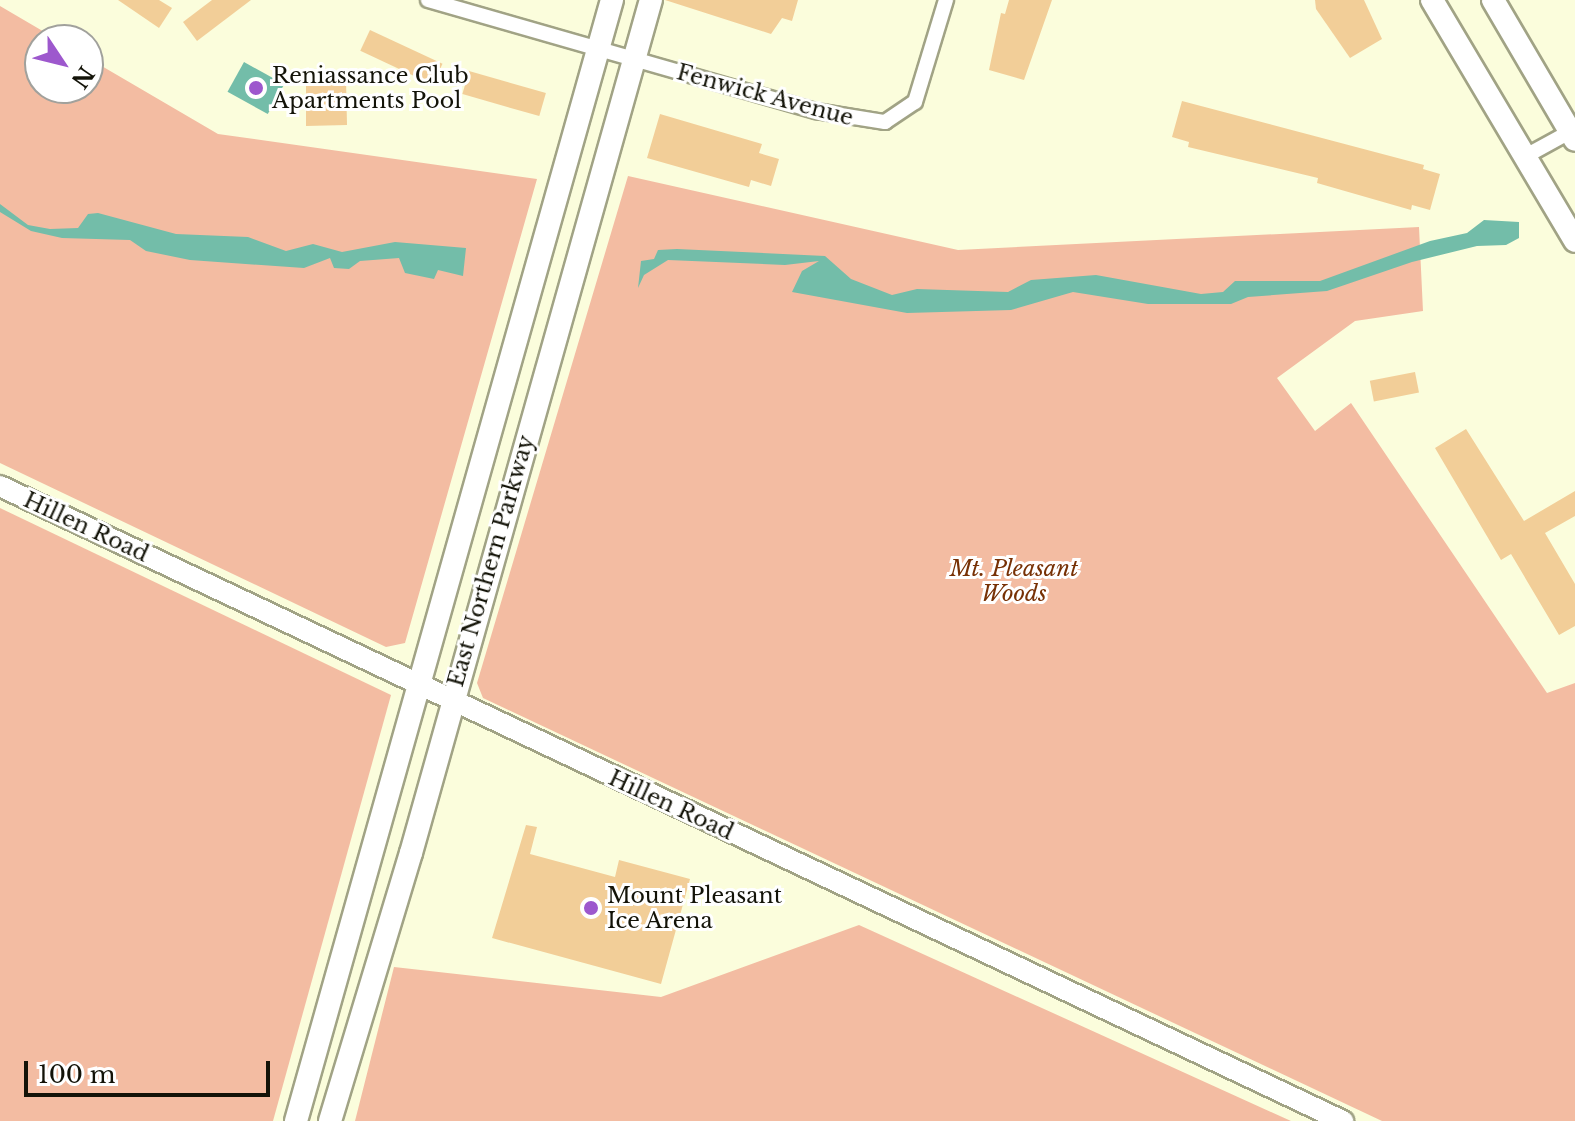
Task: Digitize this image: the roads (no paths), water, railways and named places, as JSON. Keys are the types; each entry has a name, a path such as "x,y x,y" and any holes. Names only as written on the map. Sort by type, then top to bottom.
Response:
{"main road":[{"name":"East Northern Parkway","path":"296,1121 612,0"},
{"name":"East Northern Parkway","path":"330,1121 651,0"},
{"path":"1432,0 1575,241"},
{"path":"1493,0 1573,134"}],"street":[{"name":"Fenwick Avenue","path":"428,0 633,61 836,116 876,122 896,117 915,102 946,0"},
{"path":"1524,157 1573,134"},
{"name":"Hillen Road","path":"0,486 1343,1121"}],"water":[{"name":"Reniassance Club Apartments Pool","path":"244,62 284,84 268,114 228,92"},
{"path":"0,204 28,225 50,229 78,228 88,214 98,213 176,234 248,237 286,251 313,244 342,252 395,242 466,248 463,276 438,270 434,279 405,273 399,258 360,261 349,269 334,268 330,258 304,268 190,260 146,251 130,240 62,238 31,231 0,212"},
{"path":"1484,220 1519,222 1519,238 1506,245 1477,246 1412,262 1327,291 1248,297 1231,304 1148,304 1073,292 1011,310 907,313 792,292 802,271 819,261 785,265 668,260 644,275 638,288 641,261 654,259 658,250 677,249 825,256 851,279 892,295 917,289 1008,292 1031,280 1096,275 1201,294 1223,292 1235,281 1320,281 1430,241 1467,233"}],"place":[{"name":"Reniassance Club Apartments Pool","path":"256,88"},
{"name":"Mount Pleasant Ice Arena","path":"591,908"}],"park label":[{"name":"Mt. Pleasant Woods","path":"1014,580"}]}
